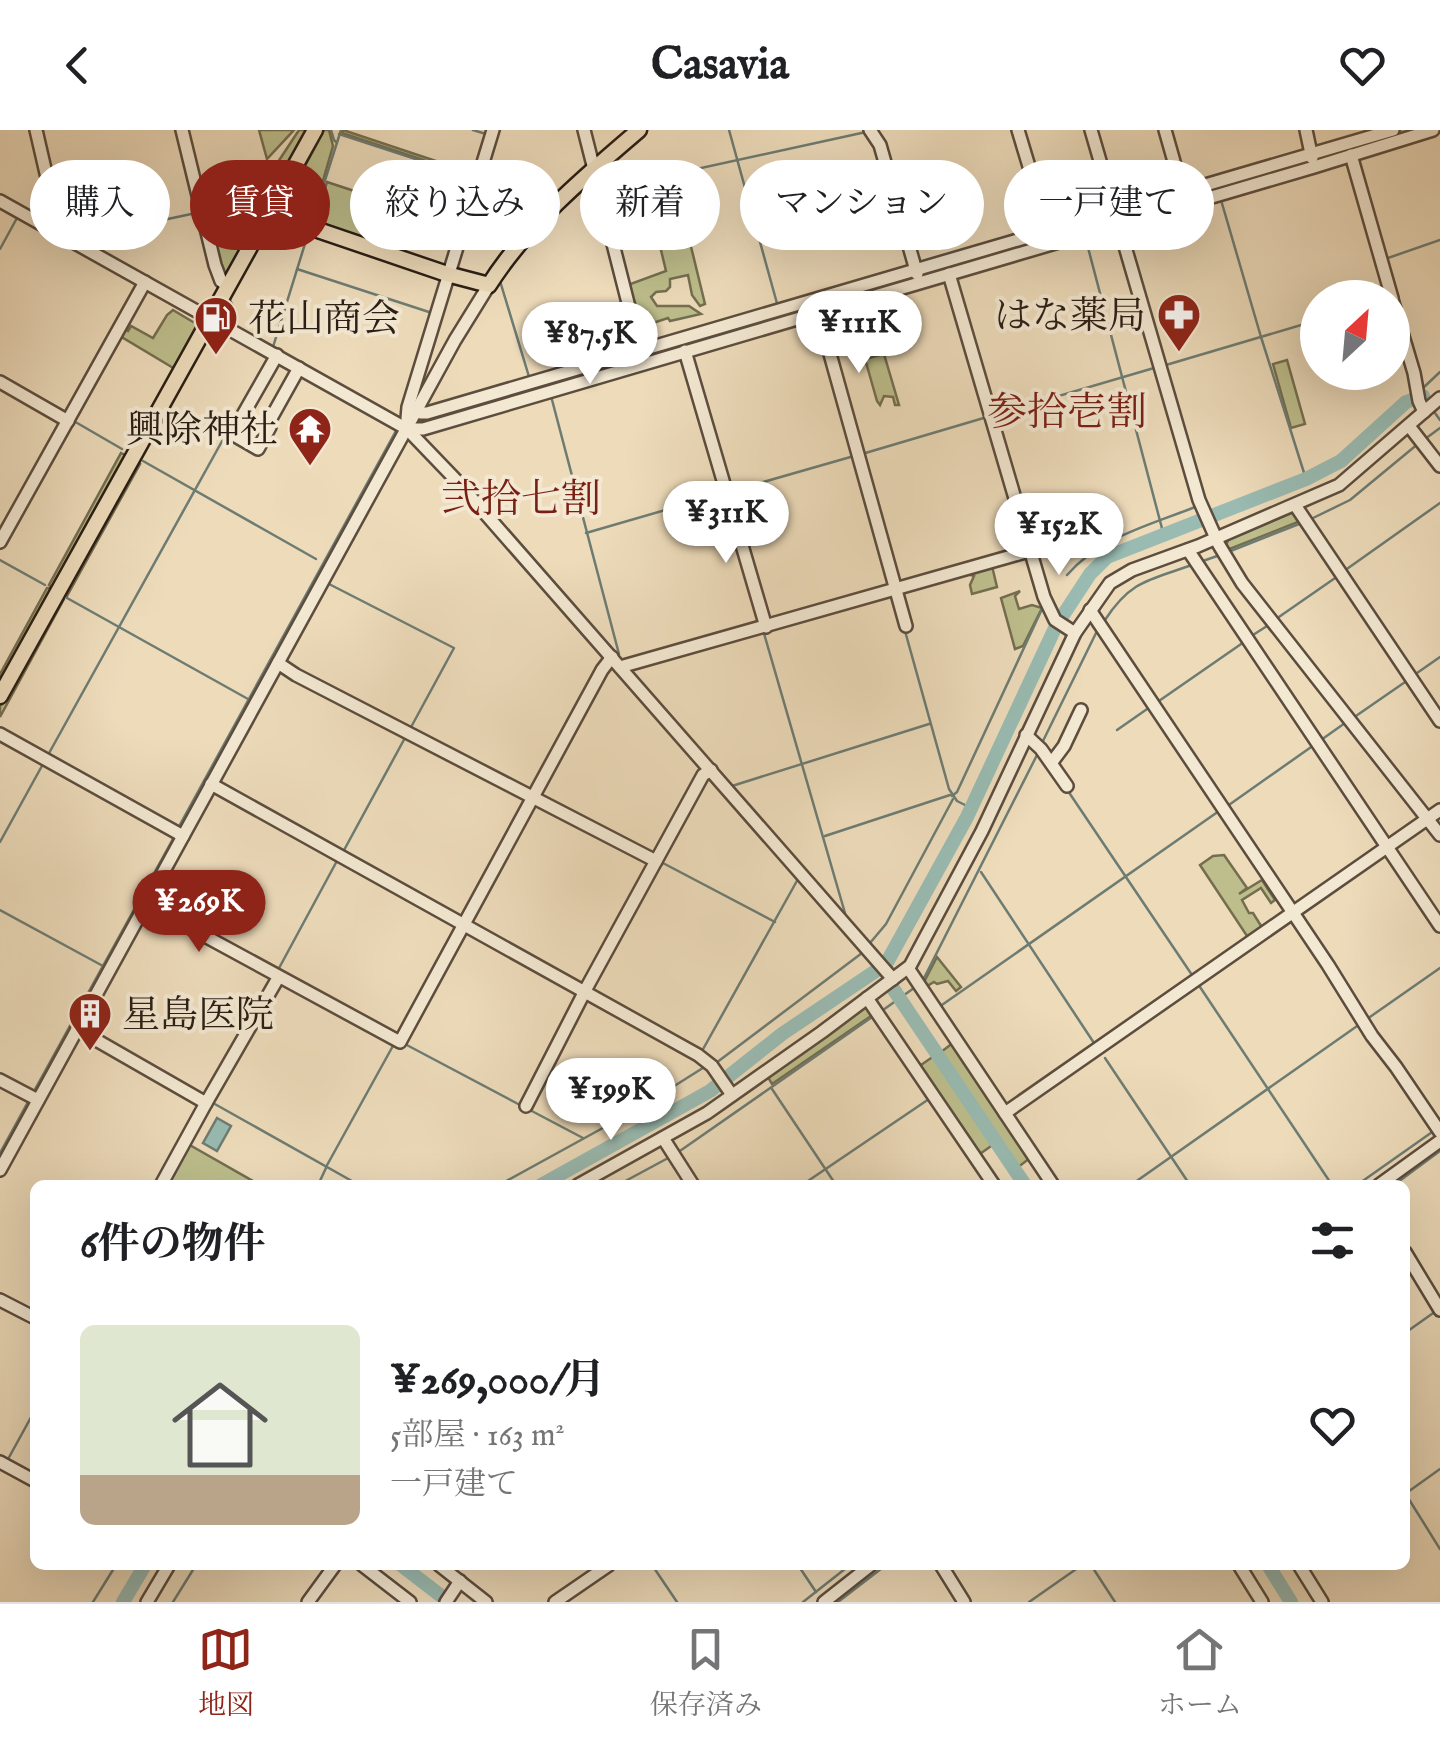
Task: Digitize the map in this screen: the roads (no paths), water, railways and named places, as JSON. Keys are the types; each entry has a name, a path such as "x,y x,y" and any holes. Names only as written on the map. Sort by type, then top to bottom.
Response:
{"main road":[{"path":"298,160 314,130"},
{"path":"603,160 638,130"},
{"path":"330,235 489,285 530,234 580,182"},
{"path":"0,696 248,250"}],"street":[{"path":"36,130 43,160"},
{"path":"182,130 224,292 226,328"},
{"path":"407,428 408,407 446,274 493,130"},
{"path":"584,130 592,160"},
{"path":"870,130 880,145 917,275"},
{"path":"1018,130 1027,160"},
{"path":"1091,130 1100,160"},
{"path":"1165,130 1173,160"},
{"path":"1306,130 1313,158"},
{"path":"1214,187 1393,130"},
{"path":"1313,158 1351,155 1433,130"},
{"path":"1351,155 1387,280"},
{"path":"0,201 30,218"},
{"path":"737,328 779,311 1004,249"},
{"path":"86,250 298,371 407,428 892,977"},
{"path":"613,250 639,355"},
{"path":"421,412 737,328 818,311 917,275 950,274 1011,250"},
{"path":"1126,250 1207,520 1221,549 1242,583 1440,836"},
{"path":"950,274 1048,610 1075,633"},
{"path":"0,542 143,285"},
{"path":"0,1170 34,1098 146,904 179,833 278,663 325,567 489,285"},
{"path":"818,311 906,626"},
{"path":"407,428 423,429 639,355 685,351 710,336"},
{"path":"685,351 764,627"},
{"path":"275,358 232,434 258,449 298,371"},
{"path":"587,1180 707,1113 726,1085 867,998 908,968 982,831 1075,633 1116,578 1188,550 1221,549 1295,505 1347,480 1409,426 1420,402 1410,365"},
{"path":"0,382 68,421"},
{"path":"1420,402 1440,398"},
{"path":"1409,426 1440,466"},
{"path":"1295,505 1440,720"},
{"path":"1188,550 1440,926"},
{"path":"146,904 400,1042 532,798 612,661 764,627 1029,552"},
{"path":"1090,610 1372,1036 1438,1129"},
{"path":"278,663 657,860"},
{"path":"1052,762 1081,710"},
{"path":"0,734 179,833"},
{"path":"1026,736 1040,747 1067,786"},
{"path":"526,1106 708,772"},
{"path":"211,784 698,1055 726,1085"},
{"path":"1007,1112 1440,810"},
{"path":"908,968 1050,1180"},
{"path":"164,1180 278,978"},
{"path":"867,998 991,1180"},
{"path":"77,1029 206,1103"},
{"path":"0,1080 34,1098"},
{"path":"663,1138 690,1180"},
{"path":"1387,1180 1440,1141"},
{"path":"1410,1260 1440,1310"},
{"path":"0,1300 30,1315"},
{"path":"0,1462 30,1478"},
{"path":"147,1602 166,1570"},
{"path":"308,1602 331,1570"},
{"path":"368,1570 410,1602"},
{"path":"446,1570 486,1602"},
{"path":"554,1602 602,1570"},
{"path":"824,1602 864,1570"},
{"path":"944,1570 964,1602"},
{"path":"1241,1570 1256,1600"},
{"path":"1302,1570 1322,1602"},
{"path":"447,1600 460,1581"}],"water":[{"path":"217,1118 231,1126 217,1151 203,1143"}],"waterway":[{"path":"331,130 336,142"},
{"path":"330,164 341,130"},
{"path":"473,130 486,134"},
{"path":"729,130 778,307"},
{"path":"1378,140 1411,130"},
{"path":"720,164 866,132"},
{"path":"339,134 419,160"},
{"path":"1221,200 1306,479"},
{"path":"170,219 190,214"},
{"path":"0,249 17,218"},
{"path":"1385,259 1440,240"},
{"path":"273,347 303,250"},
{"path":"1089,250 1164,536"},
{"path":"297,269 432,313"},
{"path":"500,281 530,380"},
{"path":"176,306 193,316"},
{"path":"1166,365 1300,325"},
{"path":"229,336 260,353"},
{"path":"994,415 1154,368"},
{"path":"1423,388 1440,372"},
{"path":"551,396 617,657"},
{"path":"550,1180 710,1091 782,1034 886,964 967,817 1056,626 1090,574 1107,557 1306,479 1341,461 1406,402 1423,396"},
{"path":"1435,413 1440,420"},
{"path":"862,454 987,417"},
{"path":"72,420 122,449"},
{"path":"1425,439 1440,428"},
{"path":"177,830 397,429"},
{"path":"48,755 226,434"},
{"path":"1311,519 1350,500 1419,443"},
{"path":"732,491 854,456"},
{"path":"143,461 316,559"},
{"path":"586,533 724,493"},
{"path":"1344,571 1440,503"},
{"path":"1067,575 1110,542 1195,507"},
{"path":"1228,552 1299,524"},
{"path":"1200,562 1220,555"},
{"path":"0,560 45,585"},
{"path":"1105,620 1133,589 1192,565"},
{"path":"1276,619 1338,576"},
{"path":"329,584 454,648 410,729"},
{"path":"67,598 248,699"},
{"path":"952,796 1042,609"},
{"path":"1253,635 1267,626"},
{"path":"1042,743 1098,629"},
{"path":"763,630 847,920"},
{"path":"905,631 949,789 957,801 971,808"},
{"path":"1156,703 1244,642"},
{"path":"1417,673 1440,657"},
{"path":"1353,718 1408,680"},
{"path":"1117,730 1150,707"},
{"path":"1321,740 1345,723"},
{"path":"732,786 929,724"},
{"path":"343,852 406,736"},
{"path":"1226,807 1314,745"},
{"path":"923,980 1037,755"},
{"path":"0,842 43,764"},
{"path":"1068,791 1192,975"},
{"path":"825,836 950,795"},
{"path":"870,943 886,924 953,799"},
{"path":"939,1007 1219,811"},
{"path":"33,1093 174,837"},
{"path":"278,970 338,859"},
{"path":"661,862 775,922"},
{"path":"981,872 1094,1043"},
{"path":"702,1051 798,879"},
{"path":"0,910 103,966"},
{"path":"716,1063 862,953"},
{"path":"1367,1019 1440,968"},
{"path":"1198,984 1329,1180"},
{"path":"892,987 1022,1180"},
{"path":"883,1010 914,988"},
{"path":"677,1153 875,1015"},
{"path":"1138,1180 1360,1024"},
{"path":"403,1043 520,1105"},
{"path":"326,1167 394,1044"},
{"path":"1105,1058 1187,1180"},
{"path":"508,1180 641,1107 706,1066"},
{"path":"772,1089 833,1180"},
{"path":"809,1180 929,1099"},
{"path":"0,1153 29,1100"},
{"path":"213,1103 350,1180"},
{"path":"528,1109 583,1138"},
{"path":"1364,1180 1435,1130"},
{"path":"1401,1180 1440,1151"},
{"path":"627,1180 670,1157"},
{"path":"320,1180 326,1168"},
{"path":"1410,1329 1436,1311"},
{"path":"7,1461 30,1419"},
{"path":"1410,1490 1440,1469"},
{"path":"1410,1501 1440,1549"},
{"path":"93,1602 113,1570"},
{"path":"123,1602 142,1570"},
{"path":"173,1602 193,1570"},
{"path":"407,1570 449,1602"},
{"path":"655,1570 677,1602"},
{"path":"801,1570 816,1592"},
{"path":"803,1602 844,1570"},
{"path":"838,1602 880,1570"},
{"path":"1029,1602 1075,1570"},
{"path":"1094,1570 1115,1602"},
{"path":"1271,1570 1291,1602"}],"place":[{"name":"はな薬局","path":"1179,353"},
{"name":"花山商会","path":"216,356"},
{"name":"興除神社","path":"310,467"},
{"name":"星島医院","path":"90,1052"}],"district":[{"name":"参拾壱割","path":"1067,411"},
{"name":"弐拾七割","path":"521,498"}]}
